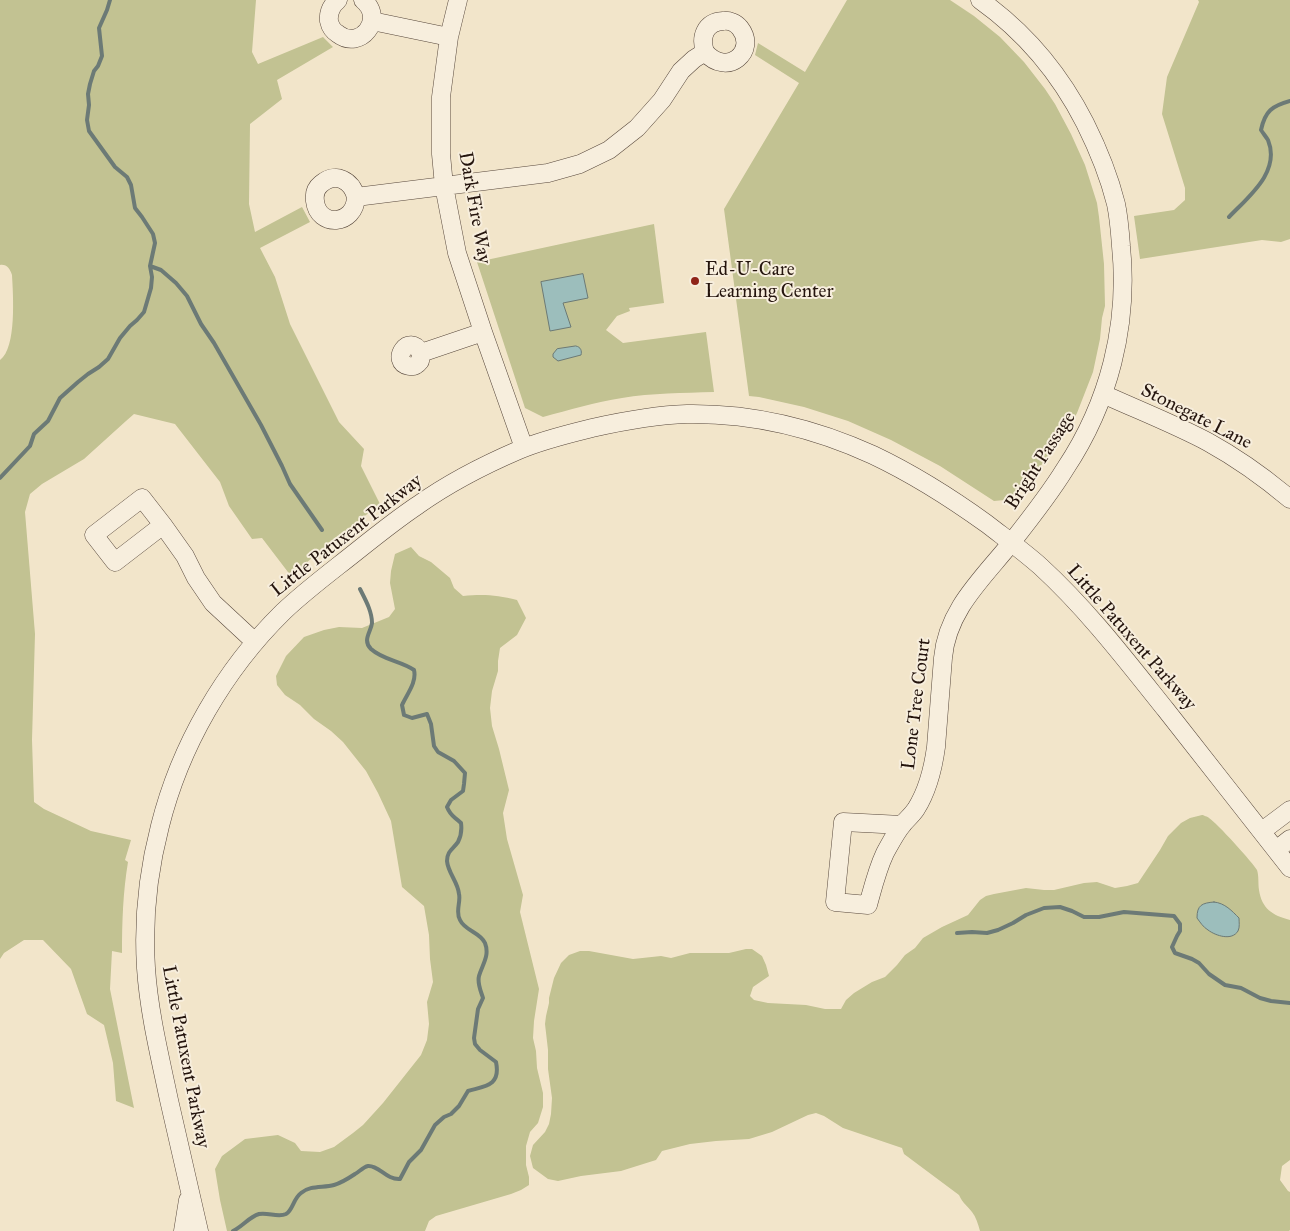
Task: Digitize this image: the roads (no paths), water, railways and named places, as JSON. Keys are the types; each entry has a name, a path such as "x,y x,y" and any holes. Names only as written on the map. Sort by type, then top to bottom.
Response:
{"street":[{"path":"338,0 331,7 329,13 331,27 344,38 351,39 364,34 370,28 372,13 363,0"},
{"name":"Dark Fire Way","path":"458,0 449,37 441,97 441,154 444,186 458,253 483,332 524,448"},
{"name":"Bright Passage","path":"980,0 1029,43 1051,67 1065,87 1089,131 1110,184 1116,206 1122,258 1122,312 1118,339 1112,366 1093,421 1075,454 1012,542"},
{"path":"372,21 449,37"},
{"path":"356,197 548,173 580,164 609,150 637,128 662,100 681,71 694,58 705,52"},
{"path":"421,353 483,332"},
{"name":"Stonegate Lane","path":"1103,394 1209,443 1251,469 1290,499"},
{"name":"Little Patuxent Parkway","path":"199,1231 159,1055 148,995 145,947 148,887 159,829 180,766 195,733 230,675 255,642 284,611 418,505 483,466 524,448 570,433 652,417 687,414 737,416 774,422 843,442 926,483 1012,542 1037,563 1096,623 1290,868"},
{"path":"163,524 185,556 204,592 223,613 255,642"},
{"name":"Lone Tree Court","path":"902,825 843,822 835,902 868,905 885,852 923,797 934,762 943,652 948,630 966,598 1012,542"},
{"path":"1262,832 1290,810"},
{"path":"1276,850 1290,839"},
{"path":"183,1231 189,1189"}],"water":[{"path":"583,274 588,298 563,303 571,327 550,331 541,282"},
{"path":"576,346 581,349 581,355 558,361 553,357 557,349"},
{"path":"1214,902 1225,906 1239,918 1238,931 1232,936 1228,937 1211,932 1197,918 1199,907 1206,903"}],"waterway":[{"path":"0,478 30,446 34,434 48,421 60,398 108,359 120,338 144,312 151,288 150,266 155,243 153,234 135,208 131,185 127,177 115,167 89,131 87,120 90,84 102,56 99,28 110,0"},
{"path":"1229,217 1260,183 1270,163 1271,152 1268,140 1261,130 1267,114 1274,107 1290,101"},
{"path":"150,266 161,270 187,296 201,324 261,425 290,484 322,530"},
{"path":"233,1231 259,1214 286,1214 298,1195 305,1190 337,1184 368,1166 372,1166 395,1179 400,1179 409,1162 421,1150 435,1125 459,1106 468,1091 490,1084 496,1076 496,1062 480,1050 475,1044 474,1038 478,1009 483,998 479,979 487,952 485,943 480,936 465,927 460,920 458,914 458,890 447,861 449,852 458,842 461,833 461,823 451,815 447,807 451,800 463,791 465,773 454,761 438,752 434,746 431,724 427,714 412,718 404,715 402,705 413,683 414,670 381,656 368,646 367,639 372,619 360,589"},
{"path":"957,933 987,933 998,930 1044,908 1060,907 1084,917 1099,917 1124,912 1174,916 1180,924 1180,931 1172,947 1175,953 1199,963 1209,974 1225,985 1241,988 1260,998 1290,1003"}],"place":[{"name":"Ed-U-Care Learning Center","path":"695,281"}]}
